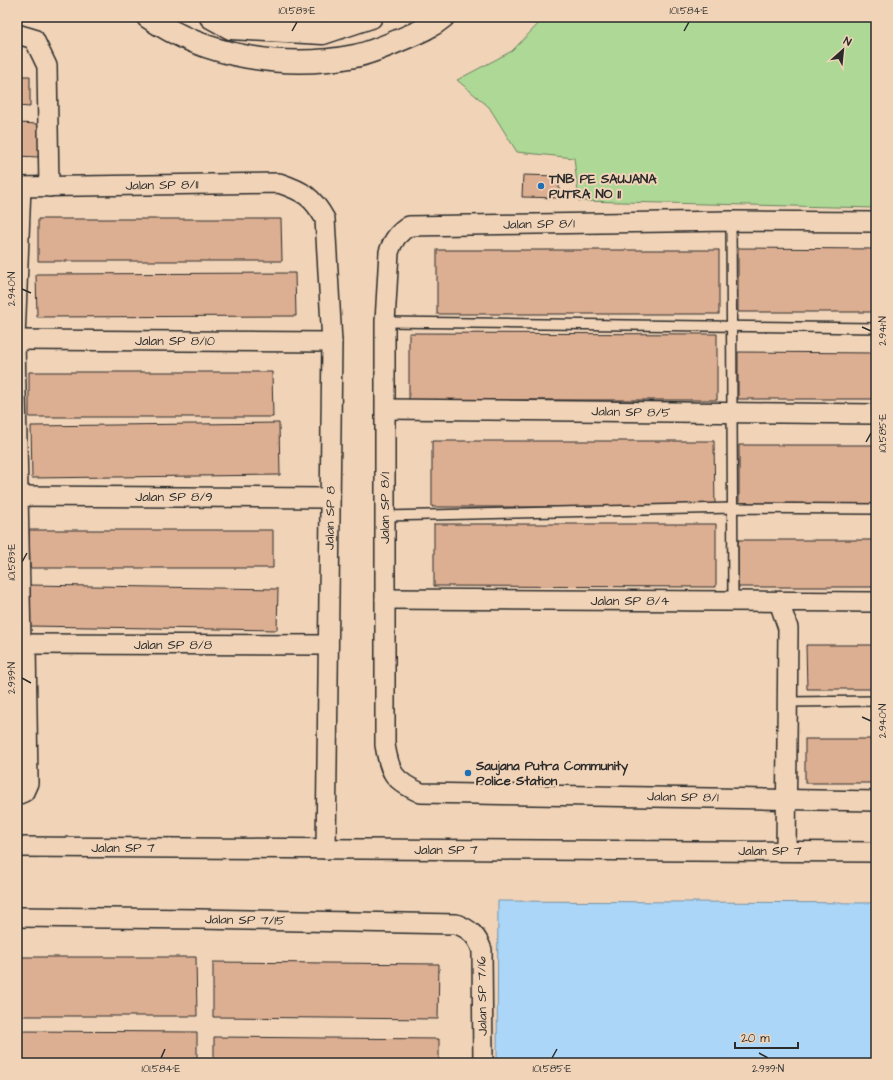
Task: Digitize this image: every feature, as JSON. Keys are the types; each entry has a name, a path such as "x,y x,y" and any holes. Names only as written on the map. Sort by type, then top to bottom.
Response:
{"highway":[{"path":"148,17 168,31 216,50 262,60 307,61 355,56 394,43 431,27 443,17"},
{"path":"211,17 231,28 323,33 371,17"}],"street":[{"path":"25,37 47,66 49,187"},
{"name":"Jalan SP 8/11","path":"21,186 49,187 278,184 306,194"},
{"name":"Jalan SP 8","path":"306,194 317,204 325,219 332,342 326,849"},
{"name":"Jalan SP 8/1","path":"876,222 731,221 409,226 396,236 389,252 385,322 385,745 388,760 394,776 405,786 421,793 876,801"},
{"name":"Jalan SP 8/10","path":"18,340 332,342"},
{"name":"Jalan SP 8/5","path":"386,409 876,414"},
{"name":"Jalan SP 8/9","path":"19,496 330,498"},
{"name":"Jalan SP 8/4","path":"385,599 876,602"},
{"path":"779,602 788,628 786,851"},
{"path":"17,795 24,792 28,783 21,644"},
{"name":"Jalan SP 8/8","path":"21,644 328,645"},
{"name":"Jalan SP 7","path":"17,847 876,852"},
{"name":"Jalan SP 7/15","path":"17,917 456,924 472,932"},
{"name":"Jalan SP 7/16","path":"472,932 478,938 482,950 483,1063"}],"lane":[{"path":"21,186 18,340 21,644"},
{"path":"731,221 733,602"},
{"path":"385,322 876,328"},
{"path":"385,516 733,508 876,509"},
{"path":"788,702 876,701"}],"green space":[{"path":"545,17 876,17 876,208 579,201 574,158 517,152 489,107 457,80 512,51"}],"water":[{"path":"498,901 876,903 876,1063 497,1063"}],"building":[{"path":"17,76 30,76 30,107 17,106"},
{"path":"17,123 40,124 39,157 17,156"},
{"name":"TNB PE SAUJANA PUTRA NO 11","path":"523,175 559,176 559,198 522,197"},
{"path":"38,219 281,219 282,261 38,261"},
{"path":"17,220 23,220 22,261 17,261"},
{"path":"738,248 876,249 876,312 738,312"},
{"path":"437,250 719,250 719,314 437,314"},
{"path":"295,273 296,316 37,317 36,274"},
{"path":"409,333 717,334 717,400 409,400"},
{"path":"738,352 876,353 876,399 738,399"},
{"path":"29,372 272,372 273,417 29,417"},
{"path":"279,423 280,475 32,478 31,426"},
{"path":"432,441 714,441 715,507 432,507"},
{"path":"739,445 876,445 876,504 739,503"},
{"path":"434,524 716,524 716,587 434,586"},
{"path":"29,530 273,530 273,568 30,568"},
{"path":"738,540 876,540 876,587 738,587"},
{"path":"30,585 278,589 277,630 29,626"},
{"path":"806,645 876,645 876,689 807,689"},
{"path":"17,729 19,729 18,788 17,788"},
{"path":"805,739 876,739 876,783 805,783"},
{"path":"17,957 196,957 197,1016 17,1016"},
{"path":"213,962 439,964 438,1019 213,1017"},
{"path":"17,1031 197,1032 197,1063 17,1063"},
{"path":"214,1037 439,1039 439,1063 214,1063"}],"place":[{"name":"TNB PE SAUJANA PUTRA NO 11","path":"541,186"},
{"name":"Saujana Putra Community Police Station","path":"468,773"}]}
